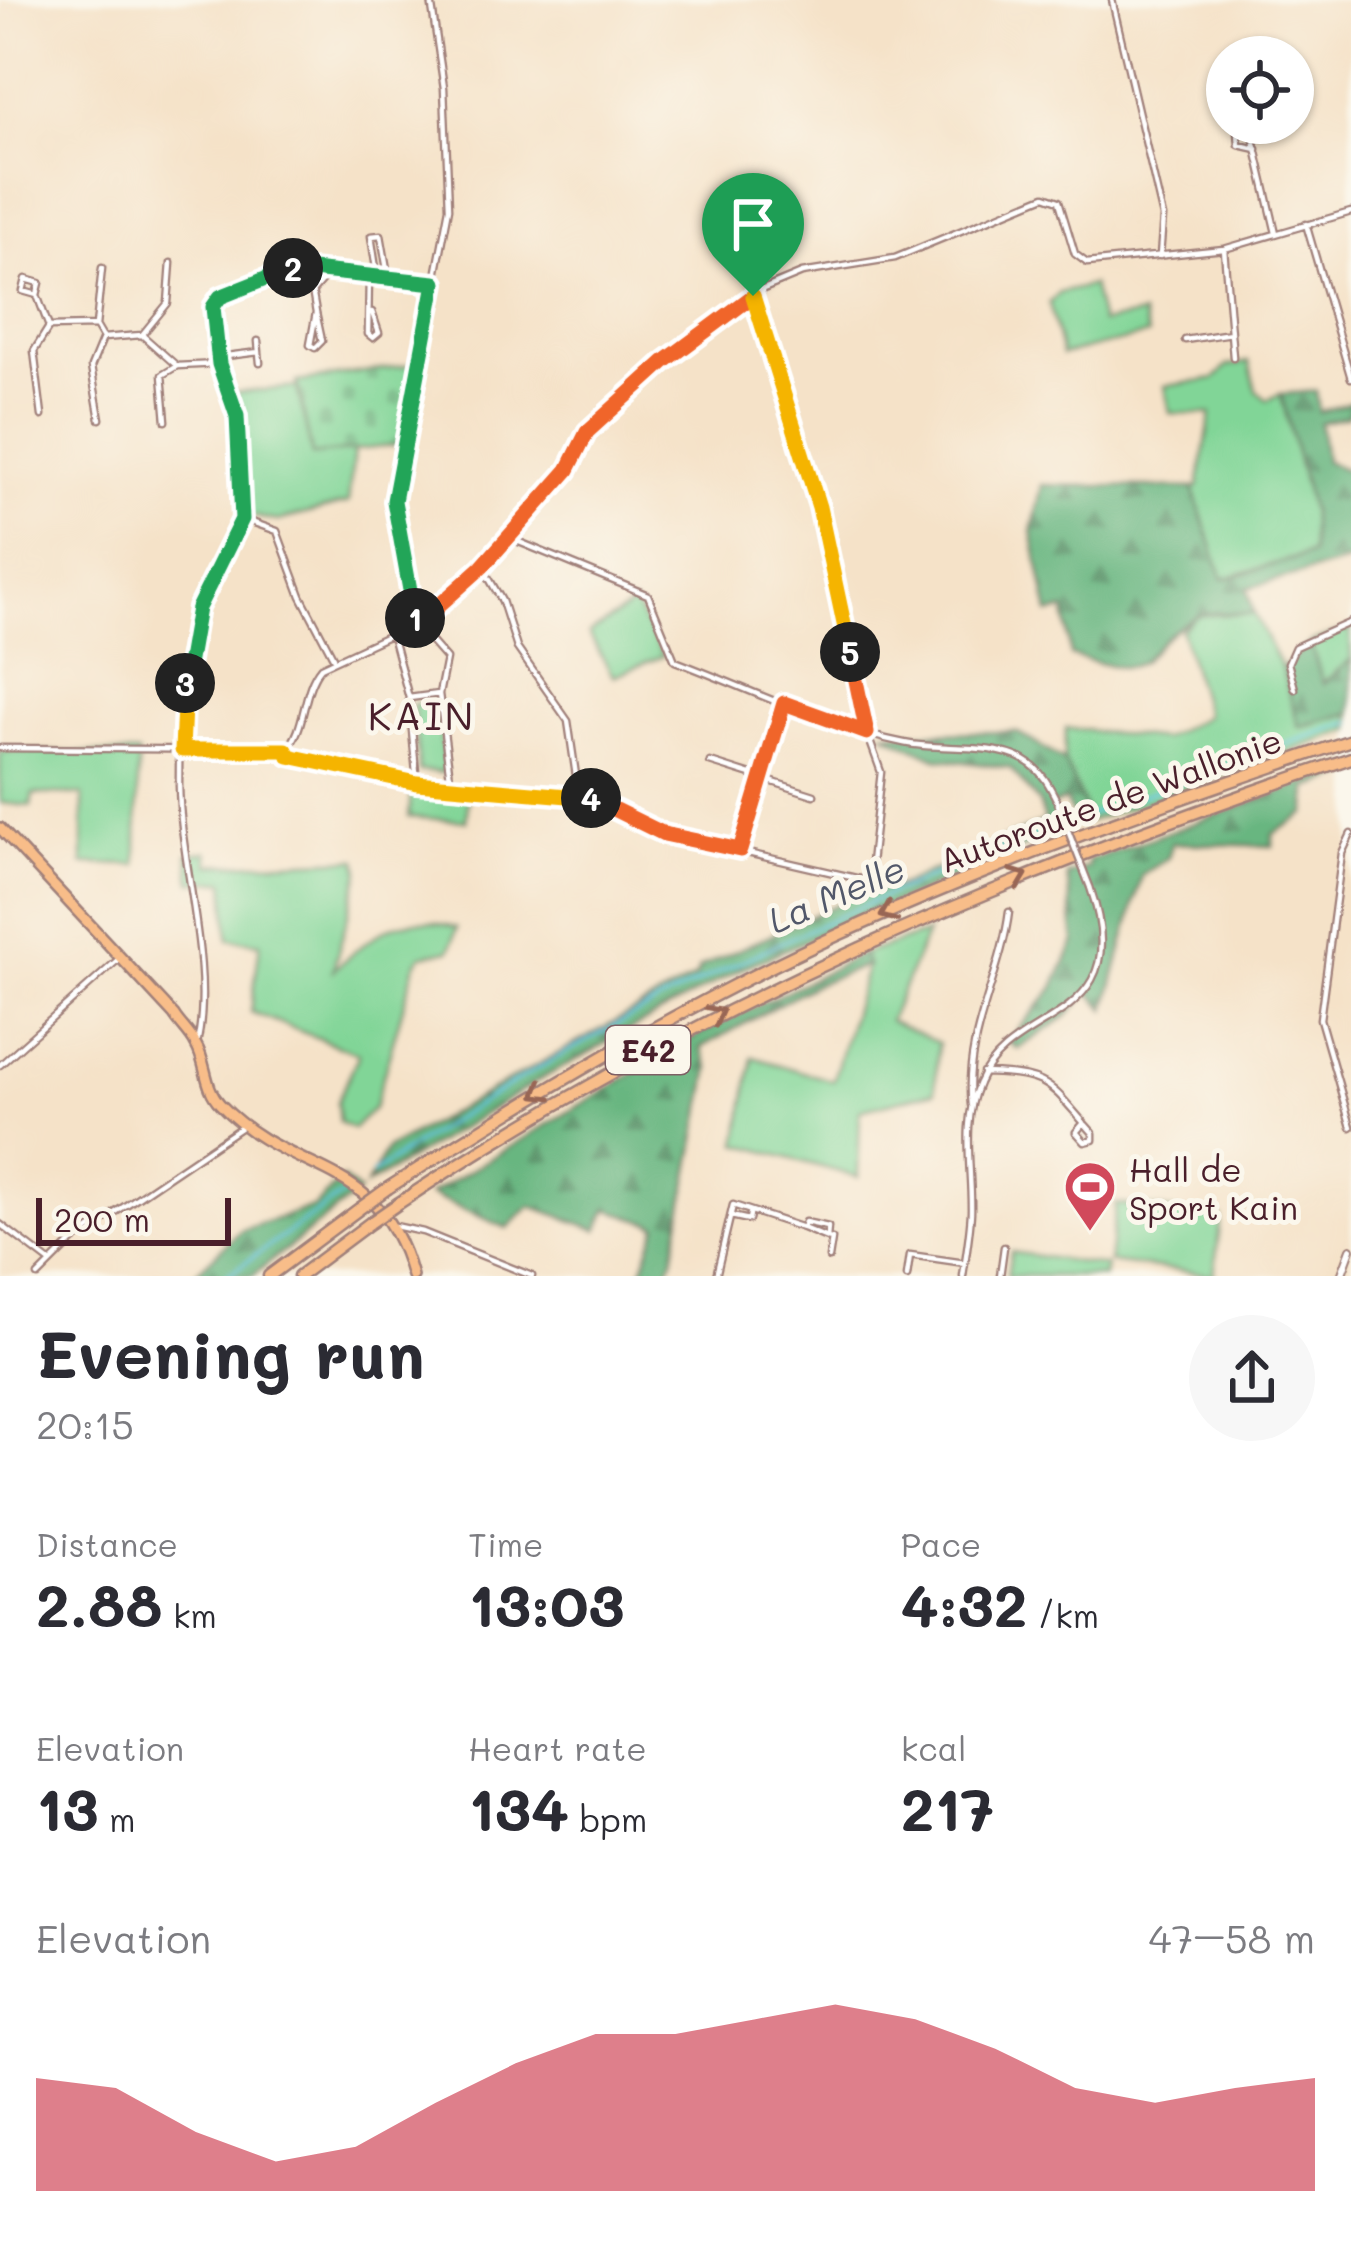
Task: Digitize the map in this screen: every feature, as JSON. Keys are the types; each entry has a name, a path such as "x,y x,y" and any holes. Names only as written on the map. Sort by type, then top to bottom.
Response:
{"highway":[{"name":"Autoroute de Wallonie","path":"269,1276 388,1188 640,1035 840,934 1096,829 1351,740"},
{"name":"Autoroute de Wallonie","path":"299,1276 399,1203 649,1049 847,950 1100,846 1351,758"}],"main road":[{"path":"0,828 196,1045 213,1096 243,1126 363,1190 395,1226 412,1276"}],"street":[{"path":"431,0 444,88 449,208 394,501 416,626 446,659 439,692 451,785"},
{"path":"1112,0 1163,217 1160,256"},
{"path":"1257,149 1276,233"},
{"path":"286,750 295,739 309,681 332,657 416,626 482,567 568,470 587,432 664,362 761,290 802,273 895,258 1045,196 1061,205 1082,262 1224,249 1351,212"},
{"path":"1306,224 1351,378"},
{"path":"372,312 371,236 381,235 388,276"},
{"path":"1224,249 1233,357"},
{"path":"142,335 168,303 171,263"},
{"path":"308,267 322,340 315,348 310,345 316,314"},
{"path":"102,268 96,326 103,338"},
{"path":"196,1045 194,918 179,786 186,670 198,608 242,519 237,416 218,360 215,301 291,268 435,283"},
{"path":"313,292 332,269"},
{"path":"37,295 49,327"},
{"path":"286,750 289,756 417,783 579,796 664,834 868,881 881,772 867,733 819,507 753,296"},
{"path":"49,327 96,326"},
{"path":"42,416 34,351 49,327"},
{"path":"1185,340 1231,333"},
{"path":"103,338 142,335 177,366"},
{"path":"100,419 91,367 103,338"},
{"path":"258,341 260,363"},
{"path":"166,421 162,375 177,366 259,352"},
{"path":"242,519 277,530 301,596 332,657"},
{"path":"506,537 648,595 656,604 672,660 905,744 995,752 1024,760 1046,779 1090,887 1101,928 1089,981 1062,1012 985,1070 971,1107"},
{"path":"482,567 502,601 517,648 568,721 579,796"},
{"path":"1295,689 1288,663 1295,647 1351,622"},
{"path":"392,635 409,698 417,783"},
{"path":"409,698 439,692"},
{"path":"740,850 784,703"},
{"path":"0,748 286,750"},
{"path":"710,762 814,795"},
{"path":"1351,834 1342,853 1320,1019 1351,1126"},
{"path":"963,1276 971,1211 973,1061 1009,913"},
{"path":"0,1065 121,957"},
{"path":"973,1061 985,1070 1045,1080 1084,1123"},
{"path":"38,1276 73,1240 243,1126"},
{"path":"716,1276 733,1205 803,1228 805,1222 828,1227 827,1238 832,1239 829,1258"},
{"path":"0,1224 50,1262"},
{"path":"395,1226 424,1232 532,1276"},
{"path":"1000,1276 1004,1247"},
{"path":"1341,1276 1351,1249"},
{"path":"907,1276 910,1255 965,1263"}],"green space":[{"path":"1092,285 1101,323 1142,315 1148,335 1062,355 1049,303 1059,293"},
{"path":"1249,362 1256,390 1267,400 1281,394 1311,511 1312,553 1222,579 1193,488 1198,487 1211,414 1170,413 1165,386 1215,379 1227,366"},
{"path":"415,364 399,445 312,455 297,382"},
{"path":"297,387 312,454 354,450 348,503 278,521 245,515 241,416 233,393"},
{"path":"1316,391 1319,412 1351,402 1348,416 1320,423 1325,461 1351,472 1351,561 1247,588 1254,614 1196,617 1134,665 1100,664 1070,655 1065,610 1049,614 1032,532 1042,485 1193,488 1223,579 1311,554 1311,511 1281,394"},
{"path":"634,604 663,656 613,676 589,634"},
{"path":"1254,614 1282,669 1300,727 1351,713 1351,730 1076,826 1072,815 1086,810 1064,761 1066,728 1162,739 1206,716 1181,630 1198,615"},
{"path":"1350,628 1351,660 1323,683 1310,643"},
{"path":"1310,643 1323,683 1351,660 1351,713 1299,727 1282,669"},
{"path":"437,702 445,773 419,771 413,704"},
{"path":"1017,732 1064,761 1086,811 1072,815 1065,800 1051,806 1060,832 744,967 541,1079 367,1185 386,1149 696,977 699,968 841,902 842,895 896,887 1045,821 1039,803 1010,768 936,758 883,733"},
{"path":"0,751 138,754 137,865 83,864 83,795 33,794 31,806 0,803"},
{"path":"1351,767 1351,774 1308,788 1307,813 1273,834 1273,846 1172,843 1168,858 1142,875 1106,1009 1089,992 1067,1016 1018,1049 1008,1042 1053,989 1075,942 1067,875 1089,867 1088,861"},
{"path":"411,791 469,793 466,821 409,817"},
{"path":"208,852 210,865 358,859 360,872 333,970 375,936 403,923 457,928 450,950 422,955 415,965 374,1108 353,1129 339,1122 337,1102 359,1054 251,1012 260,943 229,939 225,881 192,882 188,854"},
{"path":"927,933 889,1021 938,1043 935,1091 860,1110 858,1177 738,1144 753,1057 833,1081 867,965 862,954"},
{"path":"862,954 867,965 813,985 701,1048 710,1068 673,1259 665,1276 640,1276 658,1225 608,1209 598,1230 531,1206 507,1228 429,1195 696,1036"},
{"path":"342,1179 359,1192 252,1276 193,1276 241,1230 314,1207"},
{"path":"1116,1204 1221,1217 1214,1275 1109,1262"},
{"path":"1011,1252 1106,1266 1104,1276 1007,1276"}],"waterway":[{"name":"La Melle","path":"372,1174 485,1100 602,1032 845,913 1096,812 1351,722"},
{"name":"La Melle","path":"226,1276 345,1193"}],"place":[{"name":"Hall de Sport Kain","path":"1090,1233"}],"district":[{"name":"KAIN","path":"422,714"}],"route":[{"path":"291,268 435,283 394,501 393,520 416,626 482,567 568,470 587,432 664,362 753,296 819,507 867,733 784,703 740,850 664,834 589,797 417,783 289,756 286,750 182,750 186,670 198,608 242,519 237,416 218,357 213,307 220,297 291,268"}]}
